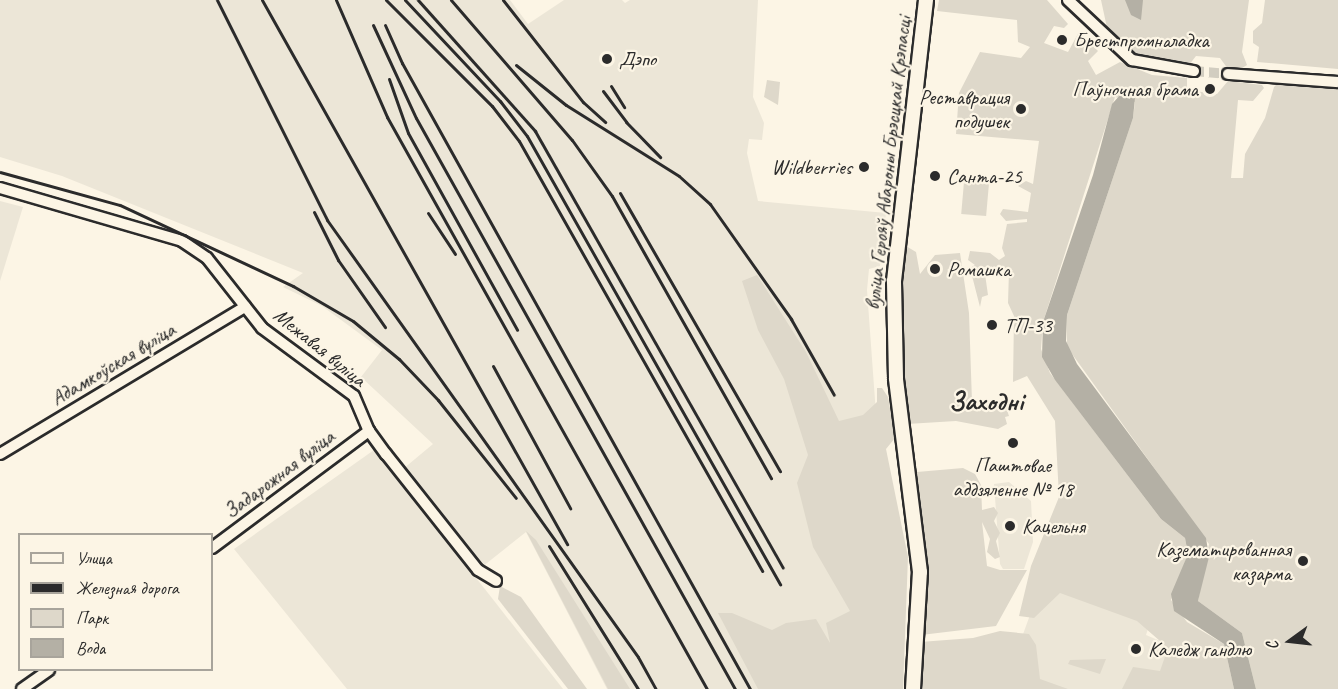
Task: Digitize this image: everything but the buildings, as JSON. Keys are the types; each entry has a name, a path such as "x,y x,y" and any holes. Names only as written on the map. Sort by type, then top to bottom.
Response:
{"main road":[{"name":"вуліца Герояў Абароны Брэсцкай Крэпасці","path":"913,689 920,572 896,378 894,281 926,0"}],"street":[{"path":"1068,0 1112,43 1142,64 1194,71"},
{"path":"1228,74 1338,82"},
{"name":"Межавая вуліца","path":"0,188 182,241 207,258 262,328 354,396 369,431 478,570 496,581"},
{"name":"Адамкоўская вуліца","path":"0,454 245,308"},
{"name":"Задарожная вуліца","path":"213,547 369,431"},
{"path":"22,689 46,671"}],"shaded area":[{"path":"0,0 510,0 528,24 564,0 622,0 625,3 630,0 758,0 753,97 764,123 762,140 749,139 747,153 758,201 886,213 880,266 869,269 867,290 896,689 607,689 526,532 482,567 403,469 433,444 361,377 382,350 322,306 283,287 303,273 62,176 0,157"},
{"path":"0,201 23,207 0,281"},
{"path":"374,450 563,689 347,689 234,549"},
{"name":"Кацельня","path":"1009,482 1031,501 1033,542 1024,569 1003,569 1000,564 994,484"},
{"path":"1107,509 1164,579 1146,635 1191,654 1205,689 1032,689 1018,648 1034,604"}],"green space":[{"path":"939,0 1047,0 1068,24 1064,28 1054,26 1044,43 1068,52 1079,32 1098,51 1088,61 1096,75 1120,62 1152,75 1187,78 1187,90 1217,94 1228,81 1262,85 1264,88 1253,101 1238,100 1231,178 1243,178 1245,154 1265,118 1274,87 1278,83 1338,89 1338,689 1256,689 1242,633 1198,601 1209,544 1067,347 1067,315 1133,118 1135,102 1115,97 1043,322 1041,349 1050,373 1161,519 1185,538 1188,554 1171,600 1187,622 1224,644 1234,689 1122,689 1133,667 1160,671 1168,648 1137,621 1060,593 1034,618 1019,616 1031,566 1059,497 1055,421 1027,376 1013,382 1014,316 1008,303 1009,270 984,267 988,295 982,297 980,307 970,268 975,265 968,260 970,251 990,253 999,260 1005,256 1002,248 1007,224 1027,222 1027,219 1006,221 1000,214 1003,209 1028,212 1031,193 1018,186 1026,181 1033,184 1039,141 956,134 959,93 980,52 1021,58 1030,47 1018,42 1017,20 937,11"},
{"path":"1101,0 1249,0 1242,52 1247,65 1239,70 1228,69 1220,58 1196,56 1189,65 1157,62 1138,56 1109,37"},
{"path":"1265,0 1338,0 1338,69 1257,62 1259,47 1253,43 1253,31 1262,23"},
{"path":"767,80 780,82 778,105 764,97"},
{"path":"964,182 989,184 986,216 961,214"},
{"path":"906,246 916,252 920,274 935,255 960,253 969,313 972,402 1004,401 1009,416 1005,417 1007,424 998,429 956,421 907,424 898,299 902,250"},
{"path":"757,275 806,352 839,421 863,415 877,402 877,388 882,388 888,397 895,438 886,449 908,557 903,689 758,689 718,613 732,613 772,630 786,623 816,619 830,643 826,623 850,611 813,547 797,483 808,455 784,379 758,330 742,281"},
{"path":"963,468 975,474 981,485 982,510 994,507 998,513 994,521 1000,533 996,541 1000,557 995,559 987,552 990,539 982,522 987,566 1000,570 1027,570 996,626 921,635 914,478 917,472"},
{"path":"526,531 536,540 630,689 608,689"},
{"path":"500,586 521,597 587,689 568,689 498,599"},
{"path":"1000,631 1029,634 1036,645 1040,679 1068,689 917,689 920,642 973,638"},
{"path":"1106,659 1100,674 1068,664 1070,660"}],"water":[{"path":"1125,0 1143,0 1141,20 1131,15"},
{"path":"1122,93 1135,98 1133,118 1067,315 1066,341 1077,364 1206,538 1209,557 1198,601 1242,633 1256,689 1234,689 1224,644 1174,611 1171,594 1188,554 1185,538 1161,519 1055,380 1042,357 1043,322 1093,175 1112,104"}],"tunnel":[{"path":"1194,71 1228,74"}],"railway":[{"path":"217,0 327,220 638,657 656,689"},
{"path":"262,0 567,544"},
{"path":"336,0 387,117 707,689"},
{"path":"386,0 492,106 519,141 762,571"},
{"path":"405,0 500,101 527,136 780,584"},
{"path":"418,0 535,131 783,568"},
{"path":"451,0 572,140 612,196 771,478"},
{"path":"503,0 583,102 605,122"},
{"path":"373,25 416,118 735,689"},
{"path":"385,25 402,63 750,689"},
{"path":"516,65 566,105 679,176 710,204 791,319 834,395"},
{"path":"389,79 408,133 517,330"},
{"path":"611,86 624,107"},
{"path":"603,91 626,122 660,157"},
{"path":"0,172 120,205 293,286 353,321 399,359 438,400 516,498"},
{"path":"620,193 780,471"},
{"path":"314,212 338,260 385,327"},
{"path":"428,213 455,254"},
{"path":"493,366 570,508"},
{"path":"549,546 638,689"}],"place":[{"name":"Брестпромналадка","path":"1062,40"},
{"name":"Дэпо","path":"607,59"},
{"name":"Паўночная брама","path":"1210,89"},
{"name":"Реставрация подушек","path":"1021,109"},
{"name":"Wildberries","path":"864,167"},
{"name":"Санта-25","path":"935,176"},
{"name":"Ромашка","path":"935,269"},
{"name":"ТП-33","path":"992,325"},
{"name":"Паштовае аддзяленне № 18","path":"1013,443"},
{"name":"Кацельня","path":"1010,526"},
{"name":"Казематированная казарма","path":"1303,561"},
{"name":"Каледж гандлю","path":"1136,649"}],"district":[{"name":"Заходні","path":"986,402"}]}
